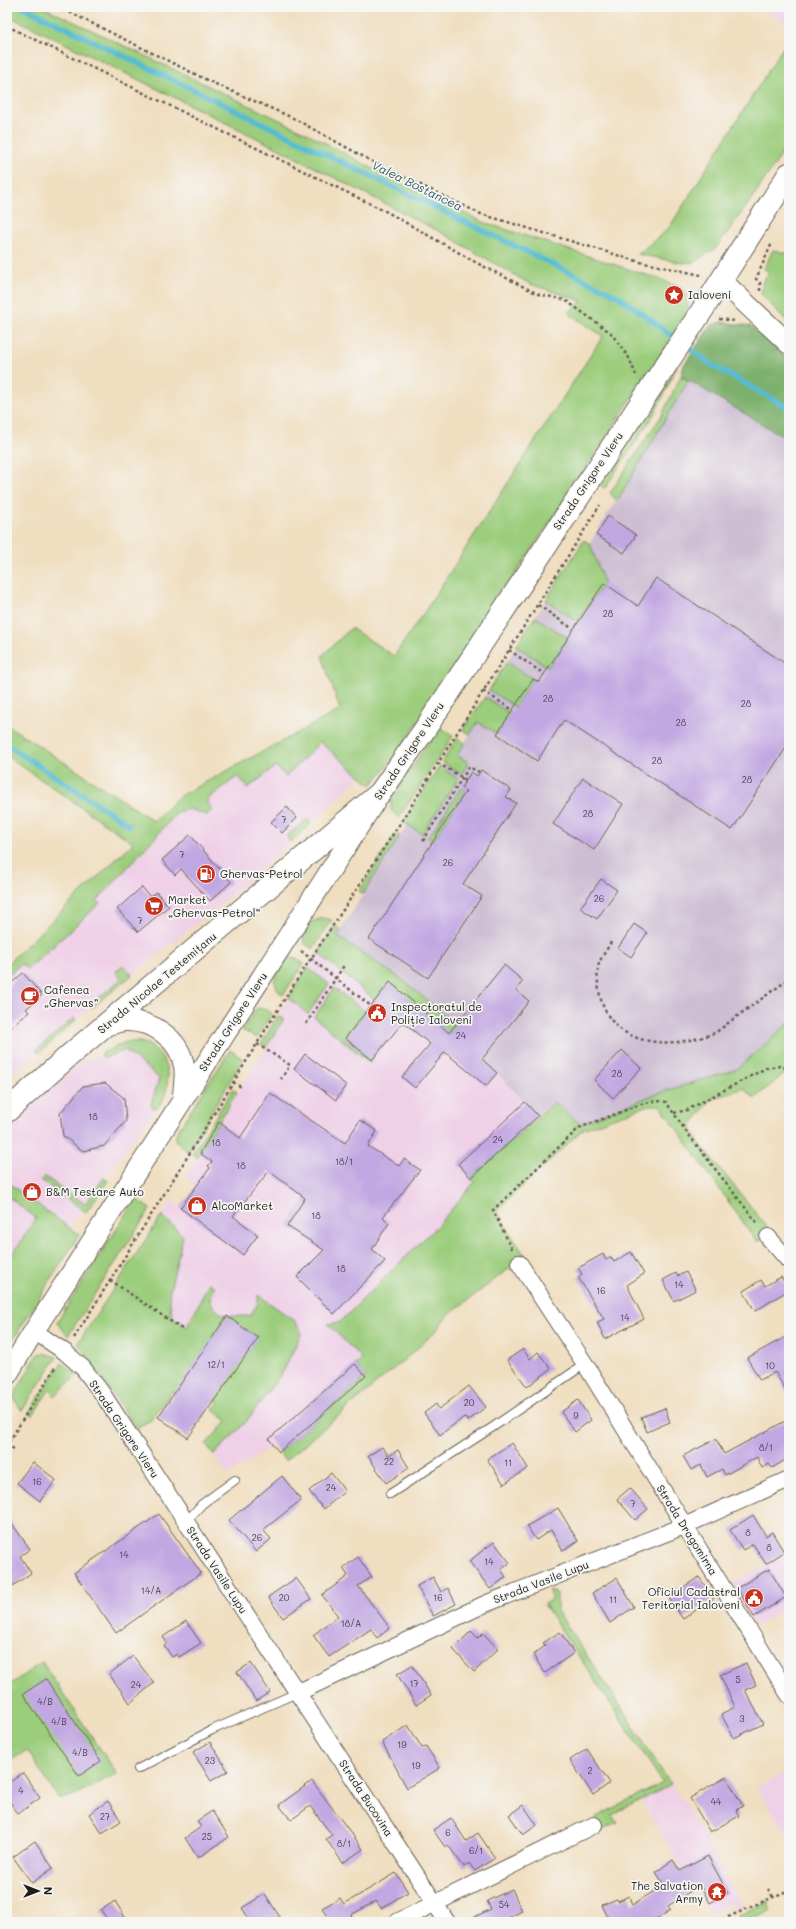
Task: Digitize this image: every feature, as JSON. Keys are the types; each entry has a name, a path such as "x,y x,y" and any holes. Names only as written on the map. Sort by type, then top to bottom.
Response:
{"main road":[{"name":"Strada Grigore Vieru","path":"380,793 425,729 669,360 710,314 721,280 789,174"},
{"name":"Strada Nicolae Testemițanu","path":"7,1112 104,1026 380,793"}],"street":[{"path":"721,280 789,344"},
{"name":"Strada Grigore Vieru","path":"7,1375 183,1098 380,793"},
{"path":"104,1026 124,1021 131,1021 145,1023 163,1032 177,1047 184,1066 183,1098"},
{"path":"768,1238 789,1261"},
{"name":"Strada Dragomirna","path":"520,1263 586,1364 789,1695"},
{"name":"Strada Grigore Vieru","path":"34,1331 65,1352 83,1368 102,1392 186,1522"},
{"name":"Strada Vasile Lupu","path":"186,1522 297,1693 485,1604 684,1526 789,1479"},
{"name":"Strada Bucovina","path":"297,1693 447,1922"},
{"path":"397,1922 594,1825"}],"lane":[{"path":"390,1494 586,1364"},
{"name":"Strada Vasile Lupu","path":"186,1522 202,1504 235,1480"},
{"name":"Strada Vasile Lupu","path":"138,1769 212,1730 297,1693"}],"path":[{"path":"59,7 211,82 293,118 375,163 481,214 640,262 721,280"},
{"path":"7,26 387,212 478,263 538,294 565,300 611,333 629,358 645,396"},
{"path":"759,295 760,283 756,279 772,243"},
{"path":"710,314 738,321"},
{"path":"14,1449 7,1445 311,958 359,887 438,763 602,501"},
{"path":"538,605 573,629"},
{"path":"509,650 544,674"},
{"path":"483,691 513,710"},
{"path":"438,763 466,780"},
{"path":"423,841 470,767 479,772"},
{"path":"611,942 600,962 597,979 601,1000 607,1014 620,1028 632,1037 651,1042 673,1043 710,1035 789,979"},
{"path":"298,948 371,1006"},
{"path":"306,1024 345,964"},
{"path":"257,1044 290,1065 281,1079"},
{"path":"674,1113 687,1110 766,1068 780,1066 789,1068"},
{"path":"234,1082 241,1087"},
{"path":"520,1263 493,1210 579,1128 651,1102 666,1102 688,1134 768,1238"},
{"path":"110,1280 182,1329"},
{"path":"768,1889 773,1897"},
{"path":"717,1922 789,1890"}],"shaded area":[{"path":"759,7 789,7 789,25"},
{"path":"688,381 789,440 789,1023 737,1069 656,1094 580,1124 555,1102 538,1116 482,1059 456,1025 404,981 337,936 443,768 453,753 457,755 470,734 463,730 584,540 590,543"},
{"path":"320,742 361,776 311,824 216,908 76,1020 7,1080 7,976 21,964 27,969 96,907 82,892 178,797"},
{"path":"335,926 337,936 404,981 456,1025 482,1059 538,1116 471,1178 475,1182 438,1225 366,1376 279,1452 273,1445 228,1475 206,1444 227,1421 213,1410 219,1402 208,1395 192,1406 172,1391 151,1420 136,1428 78,1343 171,1200 180,1208 196,1187 185,1177 284,1019 278,1016"},
{"path":"125,1050 159,1078 151,1105 153,1108 157,1108 104,1178 69,1228 7,1182 7,1127 78,1065 102,1053 102,1056 105,1058"},
{"path":"7,1196 36,1218 7,1263"},
{"path":"789,1552 789,1606 756,1627 730,1585"},
{"path":"789,1772 789,1836 756,1787"},
{"path":"671,1785 685,1803 742,1905 735,1909 732,1904 710,1914 641,1800"}],"green space":[{"path":"7,7 43,7 307,133 394,180 483,222 662,280 681,288 688,296 688,313 392,761 371,785 320,742 286,777 276,766 248,788 238,776 209,798 208,804 213,809 207,815 189,809 178,812 97,901 100,903 96,907 28,969 21,964 7,976 7,964 133,843 7,756 7,725 154,821 178,797 340,710 322,656 351,628 394,656 425,611 603,336 568,313 582,301 530,284 444,234 283,151 7,15"},
{"path":"789,38 789,144 748,204 715,249 694,262 682,263 638,254 669,228"},
{"path":"773,250 789,254 789,323 761,294 763,281 769,272 764,269"},
{"path":"721,322 751,326 789,361 789,440 681,376 684,365 711,325"},
{"path":"677,366 656,411 605,488 598,484 653,406"},
{"path":"681,376 688,381 617,501 610,493 662,415"},
{"path":"584,540 590,544 604,583 578,622 546,600"},
{"path":"535,617 568,638 548,667 516,646"},
{"path":"507,662 533,679 515,707 489,690"},
{"path":"485,697 511,714 497,734 478,722 470,734 463,730"},
{"path":"439,726 453,736 399,818 391,810 391,800"},
{"path":"457,738 465,743 457,755 469,763 461,774 442,762"},
{"path":"440,766 458,779 422,834 403,822"},
{"path":"461,788 466,791 433,841 428,838"},
{"path":"308,819 311,824 292,841 289,841 287,836"},
{"path":"396,834 400,836 363,894 359,891"},
{"path":"323,918 332,920 313,949 304,943 303,935 311,922"},
{"path":"335,926 341,930 337,936 404,981 456,1025 449,1033 390,983 375,1000 318,953"},
{"path":"296,958 304,964 283,995 278,991 274,980 287,959"},
{"path":"123,965 132,975 92,1008 90,1005 121,979 116,971"},
{"path":"308,968 329,984 308,1014 288,998"},
{"path":"334,988 366,1012 345,1038 372,1060 370,1063 314,1017"},
{"path":"257,1008 264,1009 272,1013 257,1038 242,1030"},
{"path":"278,1016 284,1019 266,1047 261,1044"},
{"path":"74,1018 76,1020 39,1053 36,1050"},
{"path":"789,1023 789,1073 784,1074 754,1099 744,1088 711,1099 690,1127 697,1140 772,1233 757,1242 660,1105 649,1105 583,1129 496,1211 525,1256 445,1318 437,1330 411,1354 285,1461 279,1452 366,1377 355,1364 362,1359 328,1324 340,1322 438,1225 475,1182 471,1178 555,1102 580,1124 656,1094 737,1069"},
{"path":"126,1042 140,1042 147,1044 155,1049 165,1065 167,1074 166,1092 157,1108 153,1108 151,1105 159,1078 125,1050 105,1058 102,1056 102,1053"},
{"path":"230,1050 243,1059 188,1152 176,1141 176,1134"},
{"path":"233,1089 237,1092 197,1158 192,1154"},
{"path":"44,1176 85,1204 104,1178 108,1181 86,1212 41,1180"},
{"path":"7,1182 79,1235 7,1349 7,1263 36,1218 7,1196"},
{"path":"136,1199 150,1209 68,1336 57,1322"},
{"path":"162,1215 183,1236 169,1295 172,1316 187,1327 209,1283 215,1287 210,1299 213,1305 221,1313 231,1316 250,1316 258,1303 258,1295 295,1321 302,1332 284,1370 246,1422 214,1455 206,1444 227,1421 213,1410 219,1402 215,1399 257,1337 227,1317 175,1393 172,1391 151,1420 136,1428 78,1343"},
{"path":"43,1353 57,1357 22,1411 13,1397 38,1354"},
{"path":"62,1363 77,1375 55,1396 49,1390 33,1415 28,1413"},
{"path":"548,1590 557,1593 557,1611 671,1785 613,1814 617,1823 602,1830 596,1817 663,1783 544,1604 553,1599"},
{"path":"42,1662 117,1774 70,1797 58,1798 27,1750 7,1763 7,1687"},
{"path":"769,1901 769,1911 741,1922 738,1916"}],"building":[{"path":"608,516 636,535 624,553 596,535"},
{"path":"656,578 789,666 789,743 732,830 564,720 537,761 497,734 533,679 539,682 604,583 638,606"},
{"path":"481,770 511,790 506,797 516,803 463,884 482,896 428,978 369,939 466,791 461,788 471,772 477,776"},
{"path":"583,778 623,804 594,850 553,824"},
{"path":"287,807 297,818 282,833 271,822"},
{"path":"190,835 231,882 210,901 181,869 175,875 162,860"},
{"path":"601,879 617,890 597,919 580,908"},
{"path":"142,887 150,897 156,892 169,906 138,932 117,909"},
{"path":"634,924 647,933 631,957 618,948"},
{"path":"504,965 523,981 516,990 529,1001 482,1059 497,1073 486,1086 445,1052 415,1088 402,1077 430,1044 403,1022 372,1060 345,1038 390,982 449,1033"},
{"path":"23,973 42,995 26,1009 29,1012 7,1031 7,987"},
{"path":"622,1050 641,1068 613,1098 594,1080"},
{"path":"305,1054 346,1085 336,1100 294,1069"},
{"path":"105,1083 124,1098 126,1121 104,1146 83,1151 63,1136 60,1113 83,1086"},
{"path":"270,1093 345,1143 360,1120 377,1131 368,1146 399,1166 404,1159 420,1170 383,1217 389,1223 372,1249 385,1261 334,1314 297,1277 324,1250 287,1226 305,1198 269,1171 233,1216 258,1235 243,1255 180,1208 210,1168 208,1166 212,1162 200,1153 219,1122 240,1138"},
{"path":"525,1102 538,1116 471,1178 458,1164"},
{"path":"631,1252 644,1274 627,1285 644,1319 605,1339 597,1322 604,1319 578,1277 582,1274 578,1268 603,1254 606,1260 611,1257 614,1262"},
{"path":"686,1272 696,1290 674,1301 663,1280 676,1273 678,1276"},
{"path":"781,1277 789,1290 755,1311 743,1291 761,1280 765,1286"},
{"path":"227,1316 258,1338 188,1438 158,1417"},
{"path":"789,1335 789,1396 775,1372 760,1380 747,1358"},
{"path":"523,1349 530,1359 538,1352 551,1369 527,1387 507,1360"},
{"path":"355,1364 366,1376 279,1452 269,1439"},
{"path":"469,1386 486,1407 468,1421 464,1417 440,1435 424,1413 436,1404 439,1409"},
{"path":"578,1400 591,1420 575,1432 561,1412"},
{"path":"665,1408 670,1422 647,1432 641,1417"},
{"path":"789,1419 789,1458 772,1468 769,1464 762,1468 757,1457 725,1475 722,1469 707,1477 701,1465 691,1470 683,1456 716,1439 724,1454"},
{"path":"512,1443 528,1468 504,1484 487,1459"},
{"path":"382,1447 389,1456 398,1450 409,1468 386,1483 368,1456"},
{"path":"33,1462 56,1480 40,1501 17,1483"},
{"path":"331,1473 345,1491 324,1509 309,1491"},
{"path":"282,1476 301,1500 263,1530 271,1539 256,1552 229,1520"},
{"path":"630,1488 648,1509 635,1520 617,1499"},
{"path":"558,1508 578,1541 563,1551 551,1530 536,1540 527,1526"},
{"path":"159,1514 201,1573 116,1633 74,1573"},
{"path":"753,1515 766,1536 772,1532 784,1552 766,1564 753,1544 743,1550 730,1530"},
{"path":"7,1517 30,1549 20,1556 31,1573 7,1590"},
{"path":"494,1542 510,1563 501,1569 506,1577 490,1589 469,1561"},
{"path":"358,1557 372,1577 358,1586 390,1628 377,1638 371,1629 329,1657 313,1635 338,1616 322,1595 348,1576 343,1568"},
{"path":"769,1569 786,1597 754,1617 737,1588"},
{"path":"433,1577 441,1592 448,1588 456,1604 433,1616 417,1586"},
{"path":"699,1577 714,1598 683,1619 668,1597"},
{"path":"296,1578 311,1599 283,1618 268,1597"},
{"path":"617,1578 634,1607 610,1623 592,1593"},
{"path":"186,1621 201,1643 179,1657 177,1654 172,1657 164,1645 167,1643 163,1637"},
{"path":"471,1631 478,1638 483,1633 498,1649 474,1672 453,1649"},
{"path":"560,1632 574,1653 545,1673 533,1655 545,1646 543,1643"},
{"path":"133,1656 154,1683 130,1703 109,1674"},
{"path":"251,1663 270,1692 256,1701 237,1672"},
{"path":"746,1663 756,1685 745,1690 763,1724 734,1738 721,1714 735,1707 720,1675"},
{"path":"412,1665 431,1695 416,1705 397,1674"},
{"path":"46,1679 101,1761 79,1776 23,1694"},
{"path":"408,1725 422,1748 426,1746 440,1768 407,1788 382,1742"},
{"path":"210,1742 228,1771 211,1781 193,1752"},
{"path":"587,1749 610,1783 593,1795 570,1760"},
{"path":"23,1773 40,1798 18,1814 7,1797 7,1784"},
{"path":"726,1777 743,1806 736,1810 739,1816 710,1832 690,1798"},
{"path":"312,1781 363,1849 343,1863 326,1839 332,1835 310,1806 291,1820 279,1805"},
{"path":"108,1801 121,1821 102,1833 89,1814"},
{"path":"523,1805 537,1825 523,1835 509,1815"},
{"path":"212,1811 229,1837 198,1858 185,1838 201,1827 197,1821"},
{"path":"451,1818 466,1841 478,1833 495,1858 475,1871 469,1863 464,1867 448,1845 445,1847 433,1830"},
{"path":"35,1841 53,1868 32,1883 13,1857"},
{"path":"708,1856 728,1893 710,1903 700,1885 668,1906 671,1910 652,1922 610,1922 602,1905 617,1899 618,1901 629,1896 632,1905 664,1885 656,1872 673,1860 680,1871"},
{"path":"396,1873 408,1892 381,1908 376,1901 351,1915 355,1922 330,1922 322,1908 340,1898 344,1904"},
{"path":"512,1889 522,1911 500,1922 464,1922 491,1909 487,1901"},
{"path":"265,1894 283,1922 251,1922 242,1908"},
{"path":"115,1901 128,1922 109,1922 101,1910"}],"waterway":[{"name":"Valea Bostancea","path":"23,7 618,296 678,340"},
{"name":"Valea Bostancea","path":"685,345 712,365 789,408"},
{"path":"7,745 129,825"}],"place":[{"name":"Ialoveni","path":"674,295"},
{"name":"Ghervas-Petrol","path":"206,874"},
{"name":"Market „Ghervas-Petrol”","path":"154,906"},
{"name":"Cafenea „Ghervas”","path":"30,996"},
{"name":"Inspectoratul de Poliție Ialoveni","path":"377,1013"},
{"name":"B&M Testare Auto","path":"32,1192"},
{"name":"AlcoMarket","path":"197,1206"},
{"name":"Oficiul Cadastral Teritorial Ialoveni","path":"754,1598"},
{"name":"The Salvation Army","path":"717,1892"}]}
